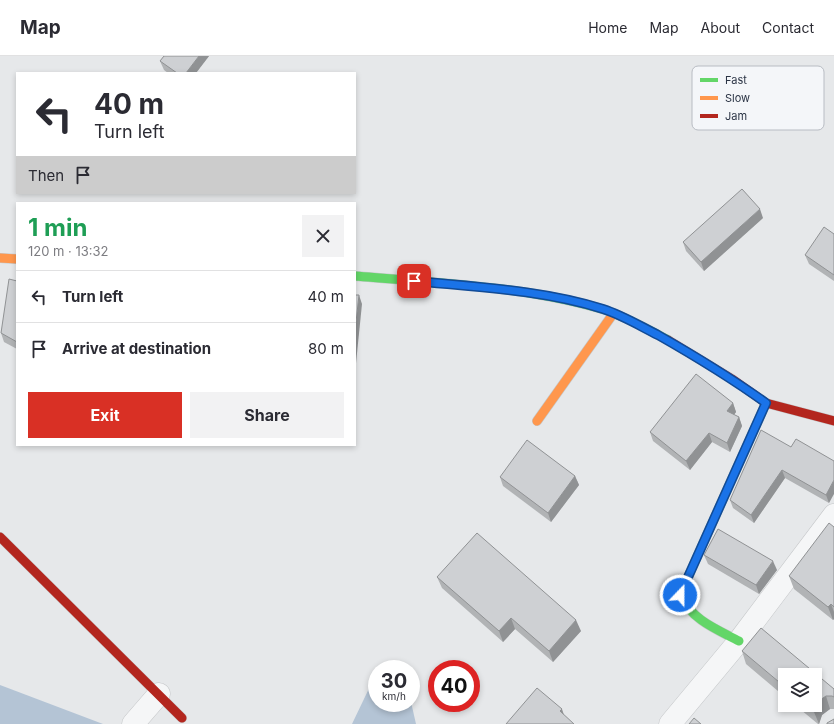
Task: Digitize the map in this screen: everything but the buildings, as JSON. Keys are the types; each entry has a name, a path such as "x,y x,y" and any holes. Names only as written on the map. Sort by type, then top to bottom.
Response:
{"street":[{"path":"0,258 16,258"},
{"path":"356,276 487,288 551,297 603,309 682,348 732,379 766,403 834,421"},
{"path":"537,420 613,314"},
{"path":"739,640 695,617 684,606 680,595 766,403"},
{"path":"670,724 739,640 834,515"},
{"path":"0,536 182,718"},
{"path":"133,724 159,694"}],"water":[{"path":"0,685 103,724 0,724"},
{"path":"368,691 368,712 413,712 416,724 352,724"}],"traffic: fast":[{"path":"356,276 480,286 573,301 619,315 668,340"},
{"path":"739,641 705,623 691,611 680,595 766,403"}],"traffic: slow":[{"path":"0,258 16,259"},
{"path":"537,421 613,314"}],"traffic: jam":[{"path":"668,340 732,379 766,403 834,421"},
{"path":"0,537 182,718"}],"route":[{"path":"414,281 487,288 551,297 603,309 637,324 682,348 732,379 766,403 680,595"}]}
